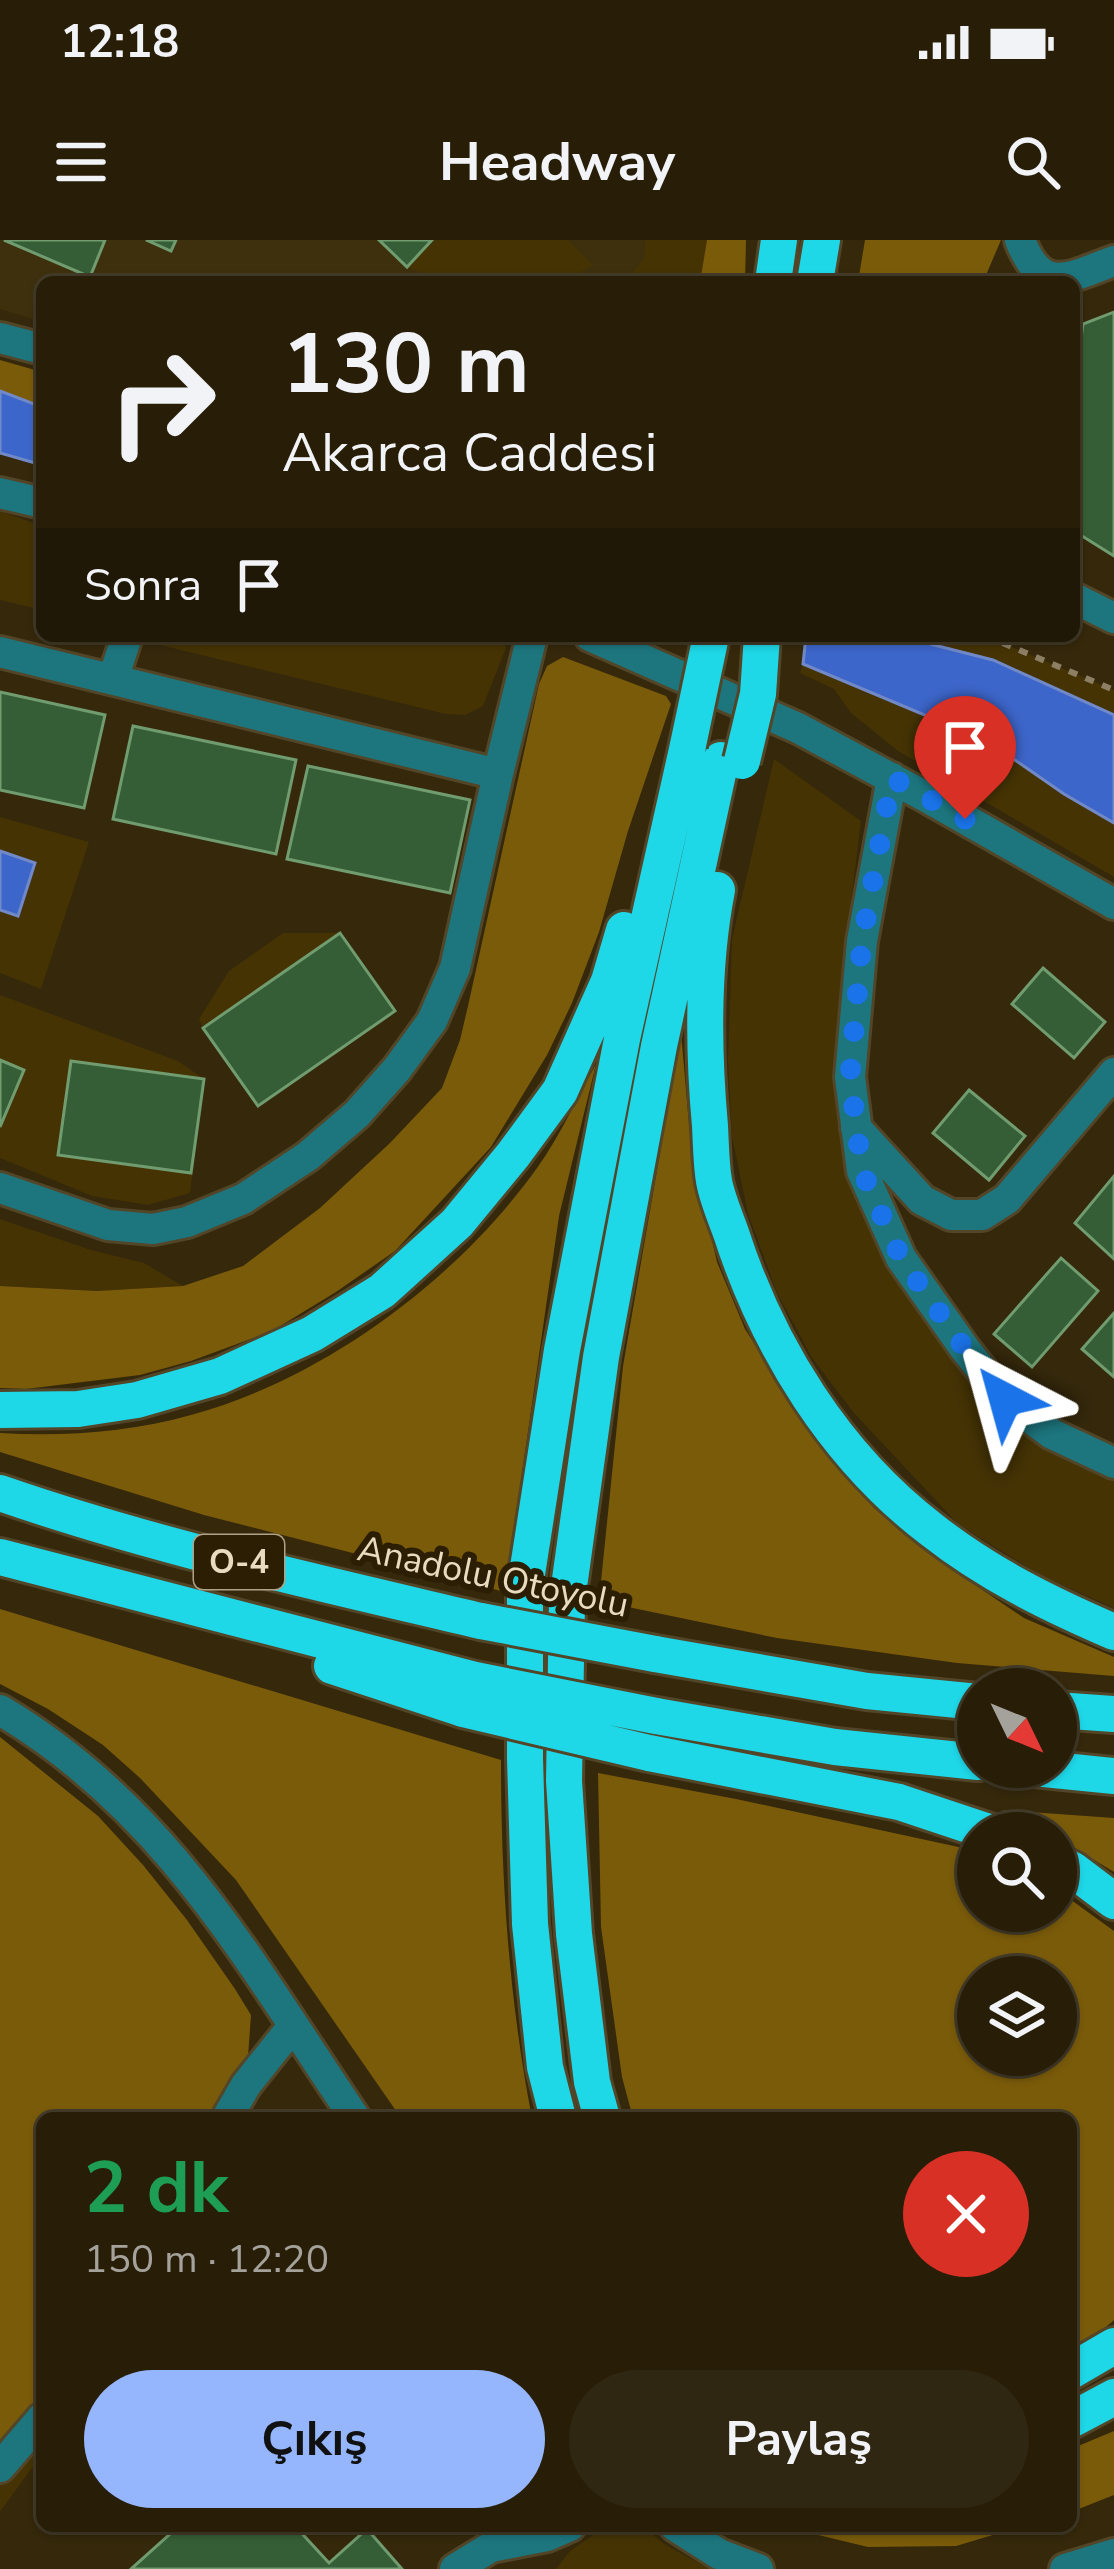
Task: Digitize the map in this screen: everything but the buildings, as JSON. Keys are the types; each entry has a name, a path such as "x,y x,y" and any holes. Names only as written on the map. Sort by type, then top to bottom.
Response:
{"highway":[{"path":"773,276 779,240"},
{"path":"816,276 822,240"},
{"path":"711,642 717,755 705,1071 715,1183 740,1262 772,1337 811,1402 876,1481 931,1530 1018,1589 1114,1632"},
{"path":"600,2112 592,2081 572,1912 564,1781 567,1601 601,1358 659,1046 717,755 745,642"},
{"path":"0,1410 77,1408 137,1400 220,1376 312,1334 382,1291 457,1223 560,1091 609,981 647,855 758,694 762,642"},
{"path":"556,2112 545,2067 530,1924 525,1587 570,1306 622,1039 717,755"},
{"name":"Anadolu Otoyolu","path":"0,1493 306,1580 481,1621 867,1691 957,1700"},
{"name":"O-4","path":"2,1558 469,1695 656,1716 835,1747 957,1760"},
{"path":"469,1695 649,1753 898,1802 957,1821"},
{"path":"1077,1711 1114,1714"},
{"path":"1077,1772 1114,1776"},
{"path":"1077,1873 1114,1901"},
{"path":"1077,2368 1114,2346"},
{"path":"1077,2417 1114,2397"}],"street":[{"path":"1020,240 1030,262 1048,276"},
{"path":"1075,276 1114,261"},
{"path":"0,338 36,347"},
{"path":"0,493 36,502"},
{"path":"1080,601 1114,618"},
{"path":"113,680 125,642"},
{"path":"0,1188 108,1225 153,1229 187,1222 243,1199 308,1156 357,1114 432,1021 455,968 530,642"},
{"path":"604,642 798,728 1114,904"},
{"path":"0,652 497,774"},
{"path":"892,778 862,941 850,1076 862,1171 901,1258 1005,1399 1052,1434 1114,1463"},
{"path":"856,1128 922,1200 951,1214 982,1215 1007,1199 1114,1073"},
{"path":"0,1710 91,1773 161,1843 234,1936 351,2112"},
{"path":"230,2112 292,2026"},
{"path":"246,2085 253,2112"},
{"path":"0,2467 36,2425"},
{"path":"455,2569 491,2547 556,2532"},
{"path":"684,2532 719,2554 758,2569"},
{"path":"1065,2569 1114,2554"}],"path":[{"path":"1000,642 1114,691"}],"shaded area":[{"path":"0,240 645,240 644,258 630,276 36,276 36,320 0,309"},
{"path":"432,240 568,240 593,265 574,276 430,276 407,267"},
{"path":"645,240 707,240 701,276 630,276 644,258"},
{"path":"707,240 746,240 745,276 701,276"},
{"path":"865,240 1001,240 986,276 859,276"},
{"path":"0,360 36,370 36,405 0,391"},
{"path":"0,511 36,524 36,609 0,600"},
{"path":"504,642 506,648 483,706 465,715 160,645"},
{"path":"922,642 1000,642 1114,690 1114,715 993,660"},
{"path":"563,657 666,696 671,704 572,1003 547,1055 491,1147 395,1251 272,1331 140,1375 0,1388 0,1286 97,1291 183,1286 243,1266 320,1208 442,1088 460,1040 539,684 547,666"},
{"path":"803,664 989,742 1114,823 1114,877 898,751 851,713 834,689 800,673"},
{"path":"774,759 861,821 838,1062 845,1142 959,1357 1114,1474 1114,1608 1040,1575 958,1524 854,1413 812,1358 777,1293 748,1214 732,1137 728,1061 732,939"},
{"path":"0,817 89,842 41,989 0,973"},
{"path":"283,933 340,933 203,1028 199,1019 229,971"},
{"path":"0,995 178,1061 204,1079 190,1193 148,1205 92,1196 0,1158"},
{"path":"681,1032 691,1147 717,1262 745,1329 794,1405 874,1508 928,1553 1024,1618 1114,1657 1114,1676 1077,1673 1077,1668 957,1663 777,1638 599,1601 623,1366"},
{"path":"596,1064 559,1216 505,1592 204,1515 0,1452 0,1433 96,1432 191,1415 241,1399 338,1350 428,1285 505,1209 545,1156"},
{"path":"0,1219 144,1263 183,1286 98,1291 0,1286"},
{"path":"0,1609 501,1760 508,1940 531,2112 397,2112 236,1880 103,1745 0,1684"},
{"path":"0,1737 98,1816 143,1865 251,2015 246,2085 230,2112 36,2112 36,2425 0,2467"},
{"path":"598,1773 957,1847 957,1932 1077,1932 1077,1904 1114,1931 1114,2320 1077,2349 1077,2112 631,2112 601,1927"},
{"path":"1077,1815 1114,1818 1114,1872 1077,1850"},
{"path":"1114,2431 1114,2495 1077,2510 1077,2446"},
{"path":"36,2440 36,2462 0,2512 0,2483"},
{"path":"597,2532 650,2532 710,2569 556,2569 570,2551"},
{"path":"806,2532 1003,2532 956,2546 868,2547"}],"water":[{"path":"0,391 36,405 36,463 0,453"},
{"path":"805,642 922,642 993,660 1114,715 1114,823 989,742 803,664"},
{"path":"0,851 35,863 18,916 0,910"}],"route":[{"path":"965,819 892,778 862,941 850,1076 862,1171 901,1258 1005,1399"}]}
